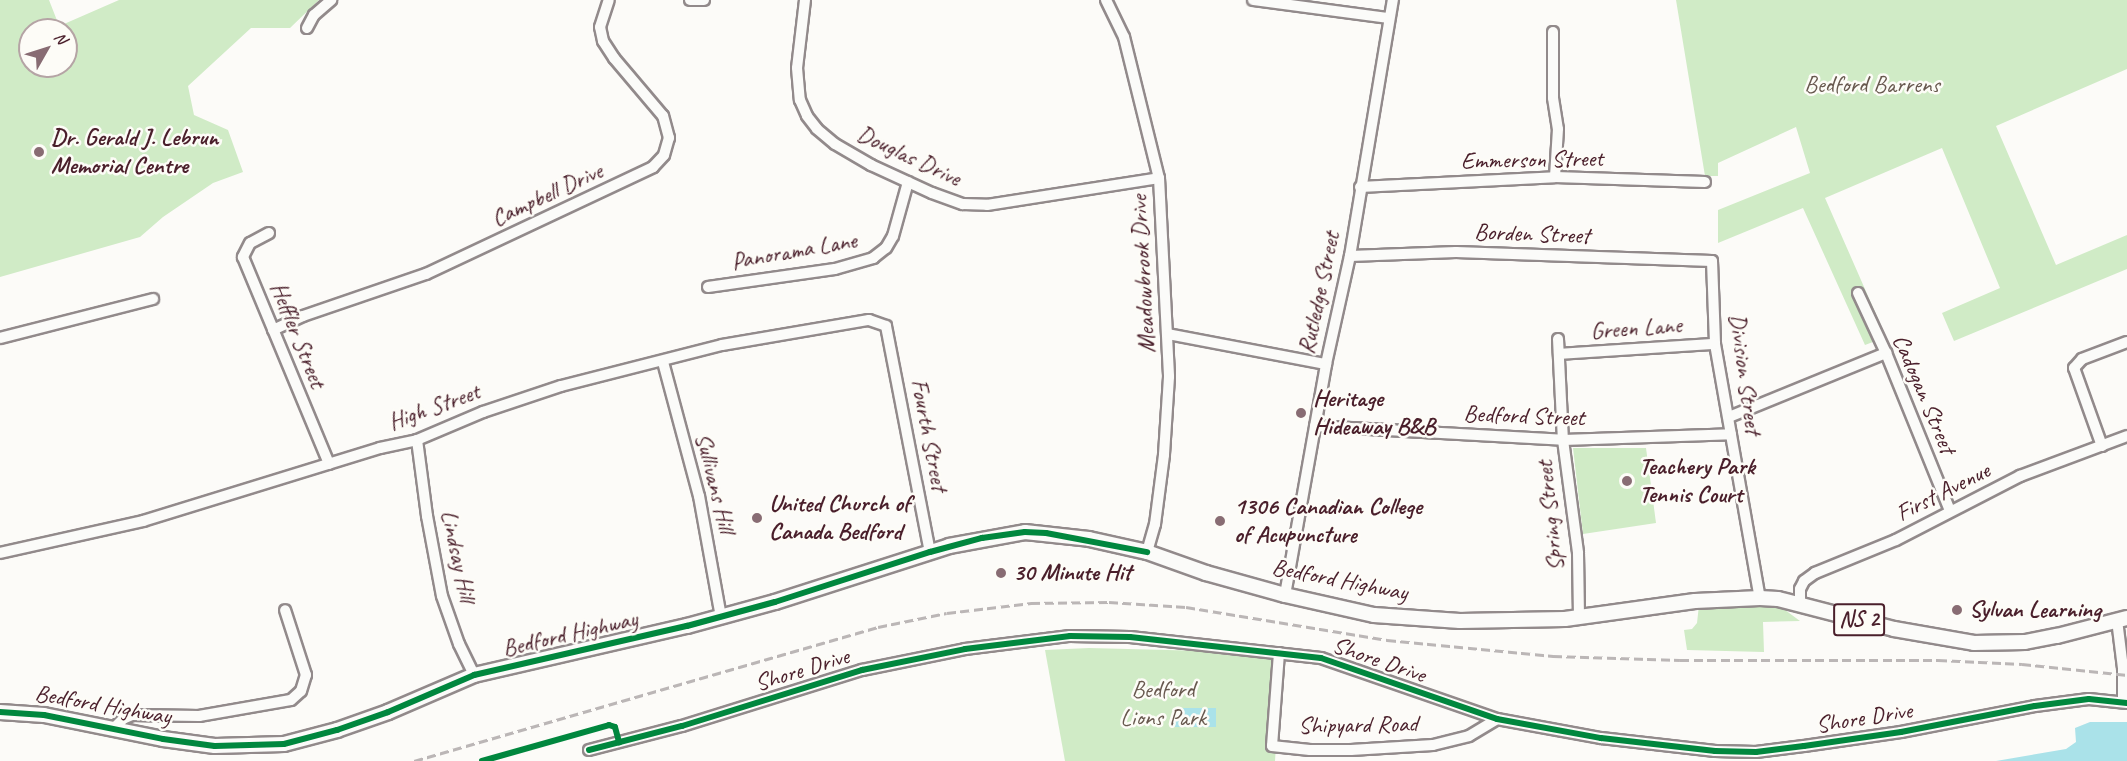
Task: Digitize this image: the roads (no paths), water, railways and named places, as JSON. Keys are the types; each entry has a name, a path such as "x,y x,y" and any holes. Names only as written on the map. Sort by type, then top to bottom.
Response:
{"main road":[{"name":"Bedford Highway","path":"0,712 44,715 112,730 215,746 284,744 368,719 474,675 721,617 930,552 982,538 1025,532 1089,539 1148,552 1206,573 1285,595 1374,615 1489,621 1579,617 1695,601 1760,598 1800,604 1894,629 1974,643 2046,638 2122,619"}],"street":[{"path":"307,28 314,15 331,0"},
{"name":"Campbell Drive","path":"273,330 303,316 426,274 620,184 658,161 664,155 669,138 663,116 614,58 603,41 600,27 609,0"},
{"path":"690,0 704,0"},
{"name":"Douglas Drive","path":"805,0 796,68 800,100 807,116 817,129 835,144 908,182 963,204 987,205 1159,178"},
{"name":"Meadowbrook Drive","path":"1106,0 1124,38 1159,178 1168,334 1168,386 1164,455 1155,524 1148,552"},
{"path":"1253,0 1388,18"},
{"name":"Rutledge Street","path":"1285,595 1326,364 1350,256 1388,18 1393,0"},
{"path":"1553,32 1553,98 1558,129 1555,177"},
{"name":"Emmerson Street","path":"1360,187 1555,177 1705,182"},
{"name":"Panorama Lane","path":"708,287 835,268 873,258 886,248 893,236 908,182"},
{"name":"Heffler Street","path":"269,233 250,243 243,256 329,464"},
{"name":"Borden Street","path":"1350,256 1456,252 1712,261"},
{"name":"Division Street","path":"1712,261 1715,344 1760,598"},
{"name":"Cadogan Street","path":"1858,293 1886,353 1950,511"},
{"path":"0,338 153,299"},
{"name":"High Street","path":"0,553 143,521 381,448 417,440 483,412 561,386 663,362 722,345 795,331 869,320 886,326"},
{"name":"Fourth Street","path":"886,326 930,552"},
{"path":"1168,334 1326,364"},
{"name":"Spring Street","path":"1558,339 1563,440 1578,553 1579,617"},
{"path":"2102,446 2074,368 2082,359 2127,342"},
{"name":"Green Lane","path":"1559,354 1715,344"},
{"path":"1729,417 1886,353"},
{"name":"Sullivans Hill","path":"663,362 704,517 721,617"},
{"name":"Bedford Street","path":"1315,426 1563,440 1731,434"},
{"name":"First Avenue","path":"1800,604 1800,589 1804,581 1815,573 1896,540 2020,476 2127,436"},
{"name":"Lindsay Hill","path":"417,440 427,516 442,596 459,644 474,675"},
{"path":"112,730 132,714 199,716 291,700 301,691 306,675 285,610"},
{"path":"2122,619 2125,703"},
{"name":"Shore Drive","path":"589,750 682,726 862,670 965,649 1070,636 1130,636 1321,658 1497,718 1602,738 1715,751 1756,752 1901,732 2035,706 2089,699 2125,703"},
{"name":"Shipyard Road","path":"1279,652 1272,746 1310,750 1351,750 1433,745 1469,736 1497,718"}],"water":[{"path":"1175,708 1216,708 1216,727 1175,727"},
{"path":"2090,722 2127,722 2127,761 1996,761 2066,749 2076,742 2075,728"}],"railway":[{"path":"414,761 878,627 947,613 1031,603 1109,602 1186,607 1387,640 1553,656 1680,660 1938,660 2022,664 2127,675"}],"place":[{"name":"Dr. Gerald J. Lebrun Memorial Centre","path":"39,152"},
{"name":"Heritage Hideaway B&B","path":"1301,413"},
{"name":"Teachery Park Tennis Court","path":"1627,481"},
{"name":"United Church of Canada Bedford","path":"757,518"},
{"name":"1306 Canadian College of Acupuncture","path":"1220,521"},
{"name":"30 Minute Hit","path":"1001,573"},
{"name":"Sylvan Learning","path":"1957,610"}],"park label":[{"name":"Bedford Barrens","path":"1872,85"},
{"name":"Bedford Lions Park","path":"1163,704"}]}
